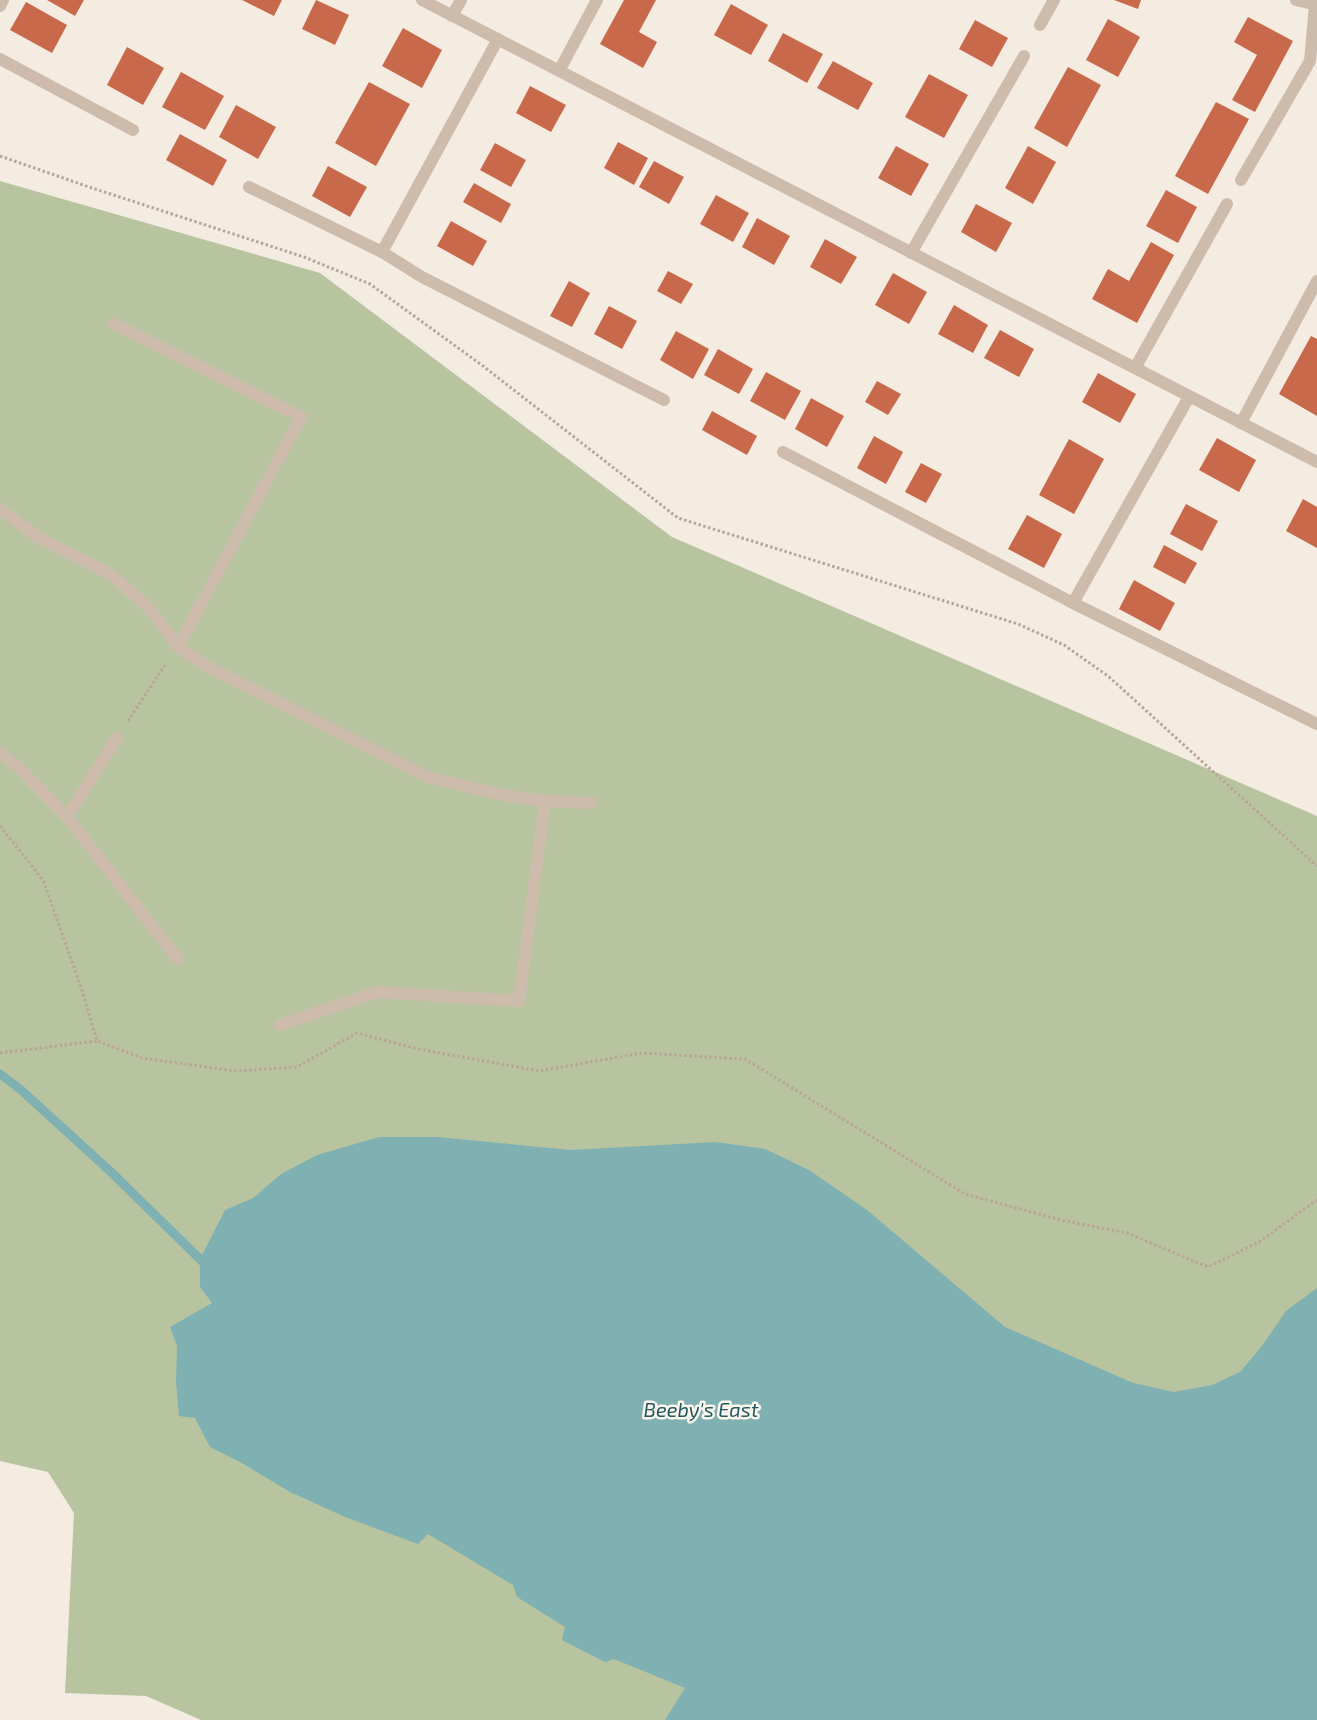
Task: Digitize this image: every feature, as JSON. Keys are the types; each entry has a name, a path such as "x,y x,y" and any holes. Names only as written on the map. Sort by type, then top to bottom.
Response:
{"street":[{"path":"0,6 3,0"},
{"path":"422,0 1317,462"},
{"path":"452,16 461,0"},
{"path":"559,71 597,0"},
{"path":"1040,25 1054,0"},
{"path":"1241,180 1310,61 1316,5 1296,0"},
{"path":"382,252 498,39"},
{"path":"911,253 1024,56"},
{"path":"0,59 133,130"},
{"path":"249,187 382,252 422,276 664,400"},
{"path":"1135,368 1227,204"},
{"path":"1241,423 1317,281"},
{"path":"114,324 301,417 178,647"},
{"path":"1073,603 1189,397"},
{"path":"783,452 1073,603 1317,724"},
{"path":"0,509 41,539 112,575 151,610 178,647 208,667 427,778 503,796 545,801 591,803"},
{"path":"68,817 117,738"},
{"path":"0,753 16,765 68,817 178,960"},
{"path":"280,1025 378,992 518,1001 545,801"}],"path":[{"path":"0,156 304,257 370,284 483,366 678,518 1018,624 1064,644 1108,676 1317,866"},
{"path":"117,738 178,647"},
{"path":"0,826 44,880 82,990 97,1041"},
{"path":"0,1053 97,1041 142,1058 235,1071 297,1068 357,1033 418,1050 539,1071 642,1054 745,1059 965,1194 1061,1220 1127,1233 1208,1267 1258,1242 1317,1200"}],"green space":[{"path":"0,181 320,273 672,537 1317,816 1317,1720 201,1720 146,1696 65,1693 74,1513 48,1472 0,1461"}],"water":[{"name":"Beeby's East","path":"379,1137 437,1137 571,1150 715,1142 765,1149 809,1170 867,1210 1005,1327 1133,1383 1174,1392 1212,1385 1240,1372 1262,1346 1286,1311 1317,1288 1317,1720 665,1720 685,1688 614,1659 605,1662 562,1640 565,1627 517,1597 513,1585 428,1534 418,1544 345,1517 290,1492 240,1462 210,1447 195,1418 179,1416 176,1381 177,1346 170,1327 212,1303 200,1287 200,1259 225,1210 253,1198 281,1174 317,1155"}],"building":[{"path":"47,0 84,0 75,16"},
{"path":"242,0 282,0 274,16"},
{"path":"316,0 349,15 335,45 302,29"},
{"path":"624,0 656,0 639,32 657,42 643,68 600,44"},
{"path":"1114,0 1141,0 1138,9"},
{"path":"26,2 67,25 52,53 10,30"},
{"path":"731,4 768,25 751,55 714,35"},
{"path":"1248,17 1293,41 1255,112 1232,100 1257,55 1234,42"},
{"path":"1108,19 1140,37 1118,77 1086,60"},
{"path":"975,20 1008,38 992,67 959,49"},
{"path":"403,28 442,50 422,88 382,66"},
{"path":"783,33 823,54 807,83 768,61"},
{"path":"127,47 164,68 143,105 107,85"},
{"path":"833,61 873,83 858,110 817,88"},
{"path":"1068,67 1101,85 1067,147 1034,128"},
{"path":"181,72 224,96 205,130 162,107"},
{"path":"929,74 968,95 944,138 905,117"},
{"path":"369,82 410,104 376,166 335,143"},
{"path":"530,86 566,105 551,132 516,113"},
{"path":"1216,102 1249,119 1208,194 1175,176"},
{"path":"236,105 276,127 258,159 219,137"},
{"path":"180,134 227,160 213,186 166,160"},
{"path":"618,142 648,158 634,185 604,168"},
{"path":"495,143 526,160 511,187 480,170"},
{"path":"896,146 929,164 911,196 878,178"},
{"path":"1028,146 1056,162 1033,204 1005,188"},
{"path":"654,161 684,177 669,204 639,187"},
{"path":"328,166 367,187 350,217 312,196"},
{"path":"474,183 511,204 501,223 463,202"},
{"path":"1166,190 1197,207 1178,243 1146,226"},
{"path":"716,195 749,213 733,242 700,224"},
{"path":"976,204 1012,223 996,252 961,232"},
{"path":"757,218 790,236 774,265 742,247"},
{"path":"451,221 487,241 473,266 437,246"},
{"path":"825,239 857,257 841,284 810,267"},
{"path":"1151,242 1174,255 1137,323 1092,299 1108,269 1129,281"},
{"path":"668,271 693,284 681,304 657,291"},
{"path":"893,273 927,292 909,324 875,305"},
{"path":"569,281 590,293 572,327 550,316"},
{"path":"954,305 988,325 973,353 938,334"},
{"path":"609,306 637,321 622,349 594,334"},
{"path":"1000,330 1034,349 1019,377 984,358"},
{"path":"676,331 709,349 693,379 660,360"},
{"path":"1311,336 1317,339 1317,416 1279,394"},
{"path":"718,349 753,369 739,394 704,375"},
{"path":"766,372 801,391 785,420 750,401"},
{"path":"1098,373 1136,394 1120,423 1082,402"},
{"path":"877,381 901,394 888,415 865,402"},
{"path":"811,398 844,416 827,447 795,429"},
{"path":"712,411 757,436 747,455 702,430"},
{"path":"874,436 903,452 886,484 857,468"},
{"path":"1217,438 1256,460 1239,492 1199,470"},
{"path":"1069,439 1104,459 1074,514 1039,495"},
{"path":"921,463 942,474 926,503 905,492"},
{"path":"1303,499 1317,507 1317,548 1286,531"},
{"path":"1186,504 1218,521 1202,551 1170,534"},
{"path":"1027,515 1062,534 1044,568 1008,549"},
{"path":"1164,545 1197,563 1185,584 1153,567"},
{"path":"1134,580 1175,603 1160,631 1119,609"}],"waterway":[{"path":"0,1074 20,1089 111,1172 208,1267"}]}
